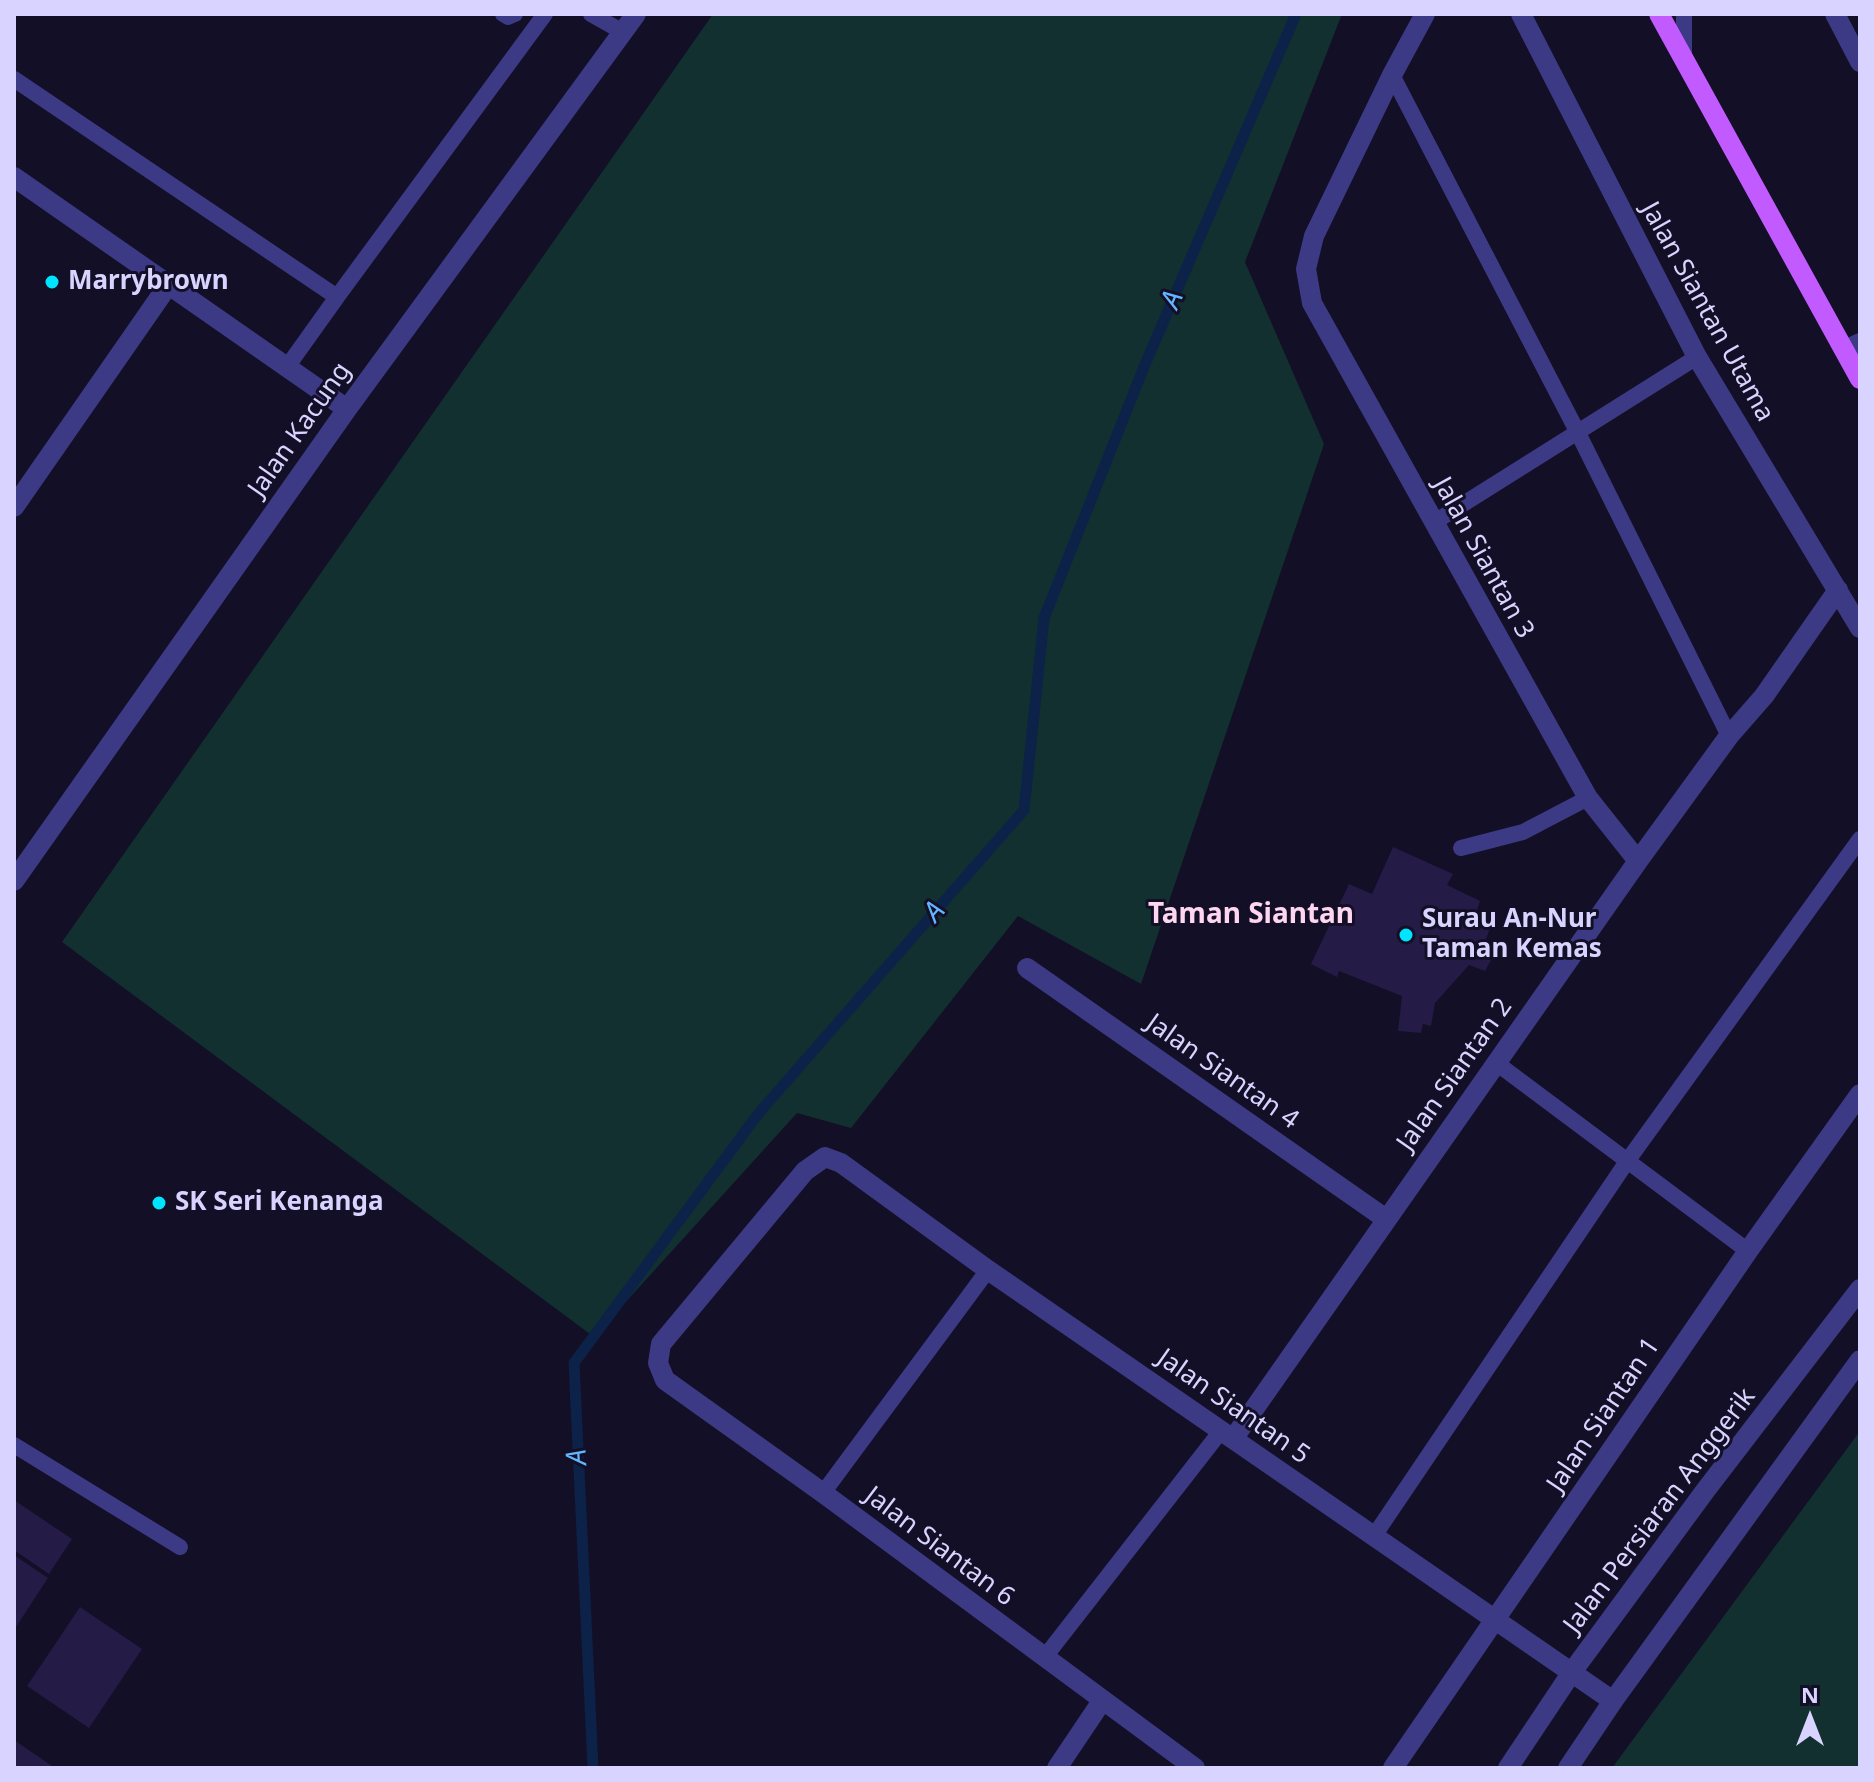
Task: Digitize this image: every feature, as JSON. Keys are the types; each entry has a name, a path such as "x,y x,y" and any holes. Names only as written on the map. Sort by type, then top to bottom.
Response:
{"main road":[{"path":"1659,14 1853,347 1860,379"}],"street":[{"name":"Jalan Kacung","path":"14,881 347,409 636,14"},
{"path":"1392,75 1425,14"},
{"name":"Jalan Siantan Utama","path":"1521,14 1697,357 1860,628"},
{"path":"1835,14 1860,62"},
{"name":"Jalan Siantan 3","path":"1392,75 1314,236 1306,269 1312,303 1588,798 1638,861"},
{"path":"14,177 347,409"},
{"path":"14,507 169,284"},
{"name":"Jalan Siantan 2","path":"1227,1435 1386,1219 1638,861 1729,736 1764,696 1838,590"},
{"name":"Jalan Siantan 4","path":"1027,968 1386,1219"},
{"name":"Jalan Siantan 1","path":"1393,1768 1748,1251 1860,1094"},
{"name":"Jalan Siantan 5","path":"658,1363 661,1344 805,1171 825,1157 841,1163 988,1270 1613,1701"},
{"name":"Jalan Persiaran Anggerik","path":"1508,1768 1572,1672 1705,1491 1860,1289"},
{"path":"1568,1768 1860,1360"},
{"name":"Jalan Siantan 6","path":"658,1363 665,1380 1195,1768"},
{"path":"1057,1768 1102,1701"}],"lane":[{"path":"503,14 508,17 515,14"},
{"path":"287,367 545,14"},
{"path":"591,14 623,32"},
{"path":"1684,14 1684,58"},
{"path":"1392,75 1578,433 1729,736"},
{"path":"14,79 337,297"},
{"path":"1433,523 1697,357"},
{"path":"1461,848 1523,832 1588,798"},
{"path":"1374,1536 1628,1160 1860,839"},
{"path":"1495,1062 1748,1251"},
{"path":"823,1493 988,1270"},
{"path":"1044,1658 1227,1435"},
{"path":"14,1445 180,1547"}],"green space":[{"path":"713,14 1342,14 1245,262 1324,444 1141,984 1018,916 851,1128 797,1113 594,1337 62,942"},
{"path":"1860,1431 1860,1768 1612,1768"}],"building":[{"name":"Surau An-Nur Taman Kemas","path":"1393,847 1453,874 1447,885 1480,901 1475,916 1491,925 1484,945 1497,949 1485,971 1469,965 1435,1003 1431,1026 1423,1024 1421,1033 1398,1031 1402,996 1339,971 1337,977 1311,964 1349,884 1372,894"},
{"path":"14,1500 72,1539 49,1574 14,1550"},
{"path":"14,1555 48,1578 14,1630"},
{"path":"80,1607 142,1649 89,1728 27,1686"},
{"path":"14,1740 55,1768 14,1768"}],"waterway":[{"name":"A","path":"593,1768 574,1363 758,1114 1024,810 1044,618 1146,362 1296,14"}],"place":[{"name":"Marrybrown","path":"52,282"},
{"name":"Surau An-Nur Taman Kemas","path":"1406,935"},
{"name":"SK Seri Kenanga","path":"159,1203"}],"district":[{"name":"Taman Siantan","path":"1251,915"}]}
